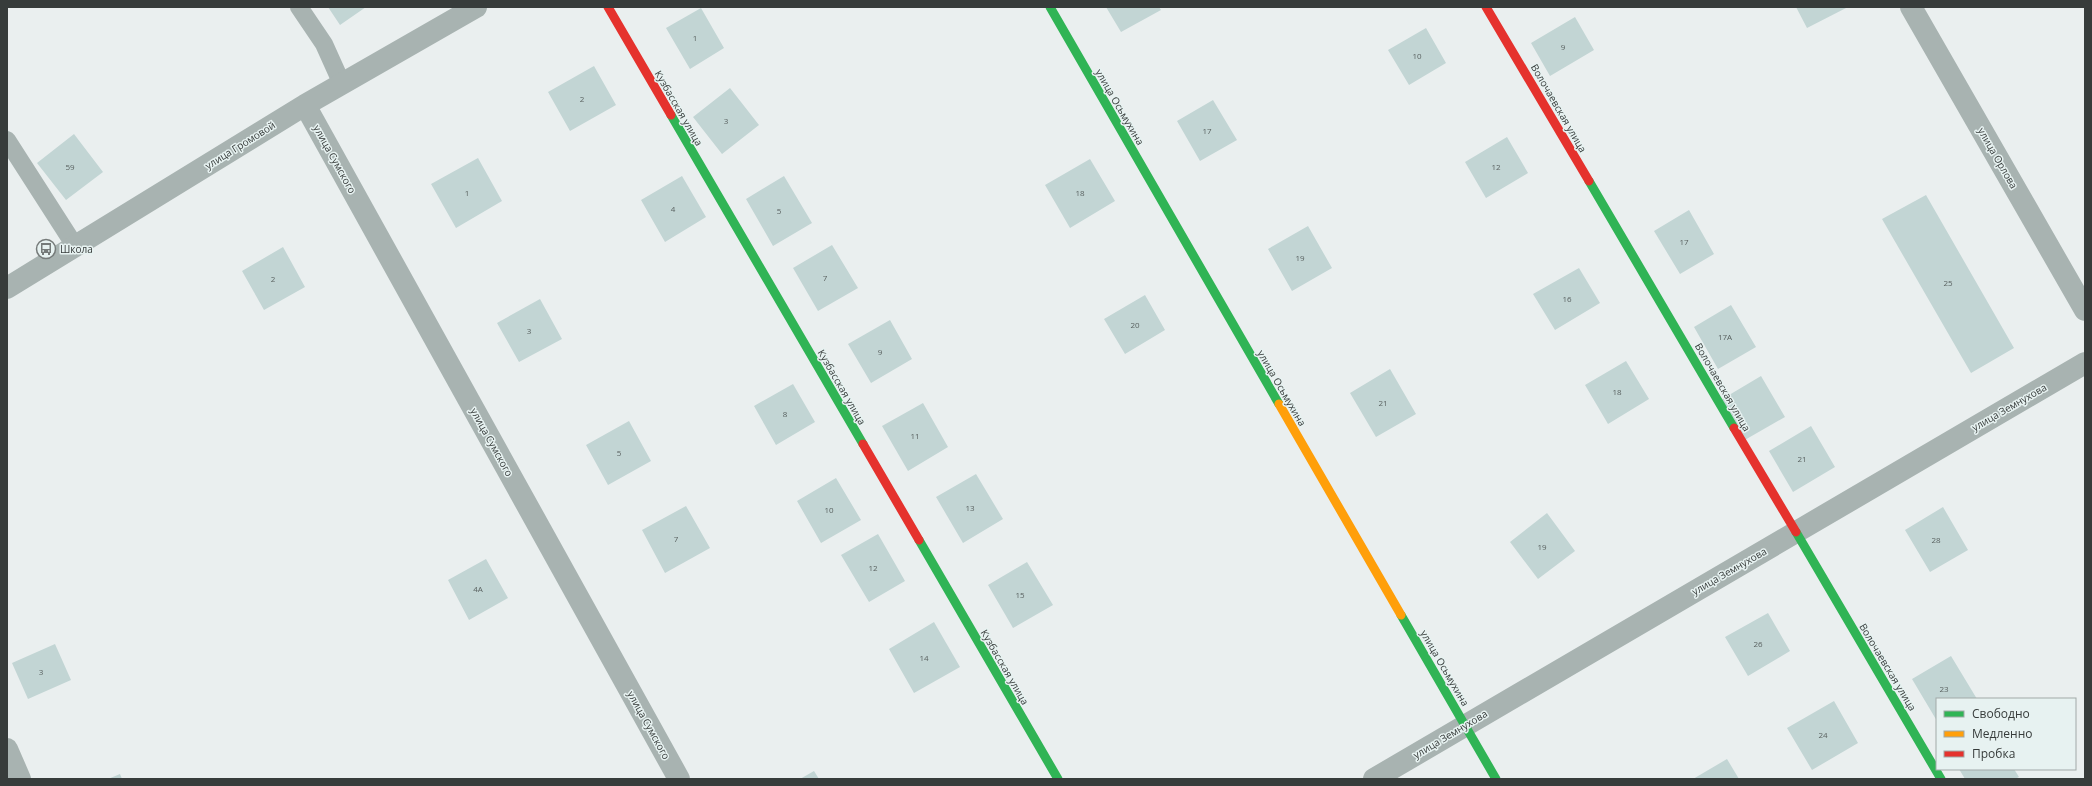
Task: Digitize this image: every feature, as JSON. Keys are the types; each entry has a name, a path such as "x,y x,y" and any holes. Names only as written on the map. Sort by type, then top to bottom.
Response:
{"street":[{"name":"улица Громовой","path":"7,288 305,105 476,7"},
{"name":"Кузбасская улица","path":"608,7 1058,779"},
{"name":"улица Осьмухина","path":"1050,7 1496,779"},
{"name":"Волочаевская улица","path":"1486,7 1941,779"},
{"name":"улица Орлова","path":"1911,7 2085,310"},
{"name":"улица Сумского","path":"305,105 679,779"},
{"name":"улица Земнухова","path":"1374,779 2085,363"},
{"path":"7,749 20,779"}],"lane":[{"path":"299,7 324,44 342,84"},
{"path":"7,140 75,246"}],"building":[{"path":"328,7 366,7 340,25"},
{"path":"1106,7 1159,7 1161,10 1121,32"},
{"path":"1796,7 1848,7 1807,28"},
{"path":"701,8 724,48 690,69 666,28"},
{"path":"1575,17 1594,50 1550,76 1531,43"},
{"path":"1426,28 1446,63 1409,85 1388,50"},
{"path":"594,66 616,105 570,131 548,92"},
{"path":"730,88 759,125 722,154 693,117"},
{"path":"1213,100 1237,140 1200,161 1177,121"},
{"path":"74,134 103,172 66,200 37,163"},
{"path":"1507,137 1528,173 1486,198 1465,162"},
{"path":"478,158 502,201 456,228 431,184"},
{"path":"1090,159 1115,201 1070,228 1045,185"},
{"path":"682,176 706,217 665,242 641,200"},
{"path":"784,176 812,223 773,246 746,199"},
{"path":"1926,195 2014,348 1971,373 1882,219"},
{"path":"1689,210 1714,254 1680,274 1654,231"},
{"path":"1308,226 1332,268 1292,291 1268,249"},
{"path":"832,245 858,288 818,311 793,268"},
{"path":"283,247 305,287 264,310 242,271"},
{"path":"1579,268 1600,303 1555,330 1533,294"},
{"path":"1145,295 1165,330 1125,354 1104,319"},
{"path":"540,299 562,339 519,362 497,323"},
{"path":"1731,305 1756,347 1718,369 1694,327"},
{"path":"890,320 912,359 871,383 848,344"},
{"path":"1626,361 1649,399 1608,424 1585,385"},
{"path":"1390,369 1416,414 1376,437 1350,393"},
{"path":"1761,376 1785,417 1743,441 1719,401"},
{"path":"793,384 815,422 776,445 754,406"},
{"path":"923,403 948,447 908,471 882,426"},
{"path":"629,421 651,461 608,485 586,445"},
{"path":"1811,426 1835,467 1793,492 1769,451"},
{"path":"976,474 1003,519 963,543 936,497"},
{"path":"836,478 861,520 821,543 797,501"},
{"path":"686,506 710,548 665,573 642,530"},
{"path":"1943,507 1968,550 1930,572 1905,530"},
{"path":"1547,513 1575,551 1538,579 1510,542"},
{"path":"878,534 905,581 869,602 841,555"},
{"path":"486,559 508,598 469,620 448,580"},
{"path":"1027,562 1053,605 1013,628 988,585"},
{"path":"1768,613 1790,651 1748,676 1725,637"},
{"path":"934,622 960,667 914,693 889,649"},
{"path":"55,644 71,680 28,699 12,663"},
{"path":"1951,656 1976,698 1936,698 1936,719 1912,679"},
{"path":"1834,701 1858,743 1812,770 1787,728"},
{"path":"1727,759 1739,779 1693,779"},
{"path":"1960,770 2015,770 2019,777 2015,779 1965,779"},
{"path":"814,771 819,779 800,779"},
{"path":"120,774 122,779 108,779"}],"traffic: fast":[{"path":"1050,7 1279,404"},
{"path":"671,115 863,444"},
{"path":"1589,181 1734,428"},
{"path":"1796,532 1941,779"},
{"path":"919,540 1058,779"},
{"path":"1401,615 1496,779"}],"traffic: slow":[{"path":"1279,404 1401,615"}],"traffic: jam":[{"path":"608,7 671,115"},
{"path":"1486,7 1589,181"},
{"path":"1734,428 1796,532"},
{"path":"863,444 919,540"}],"place":[{"name":"Школа","path":"46,249"}]}
